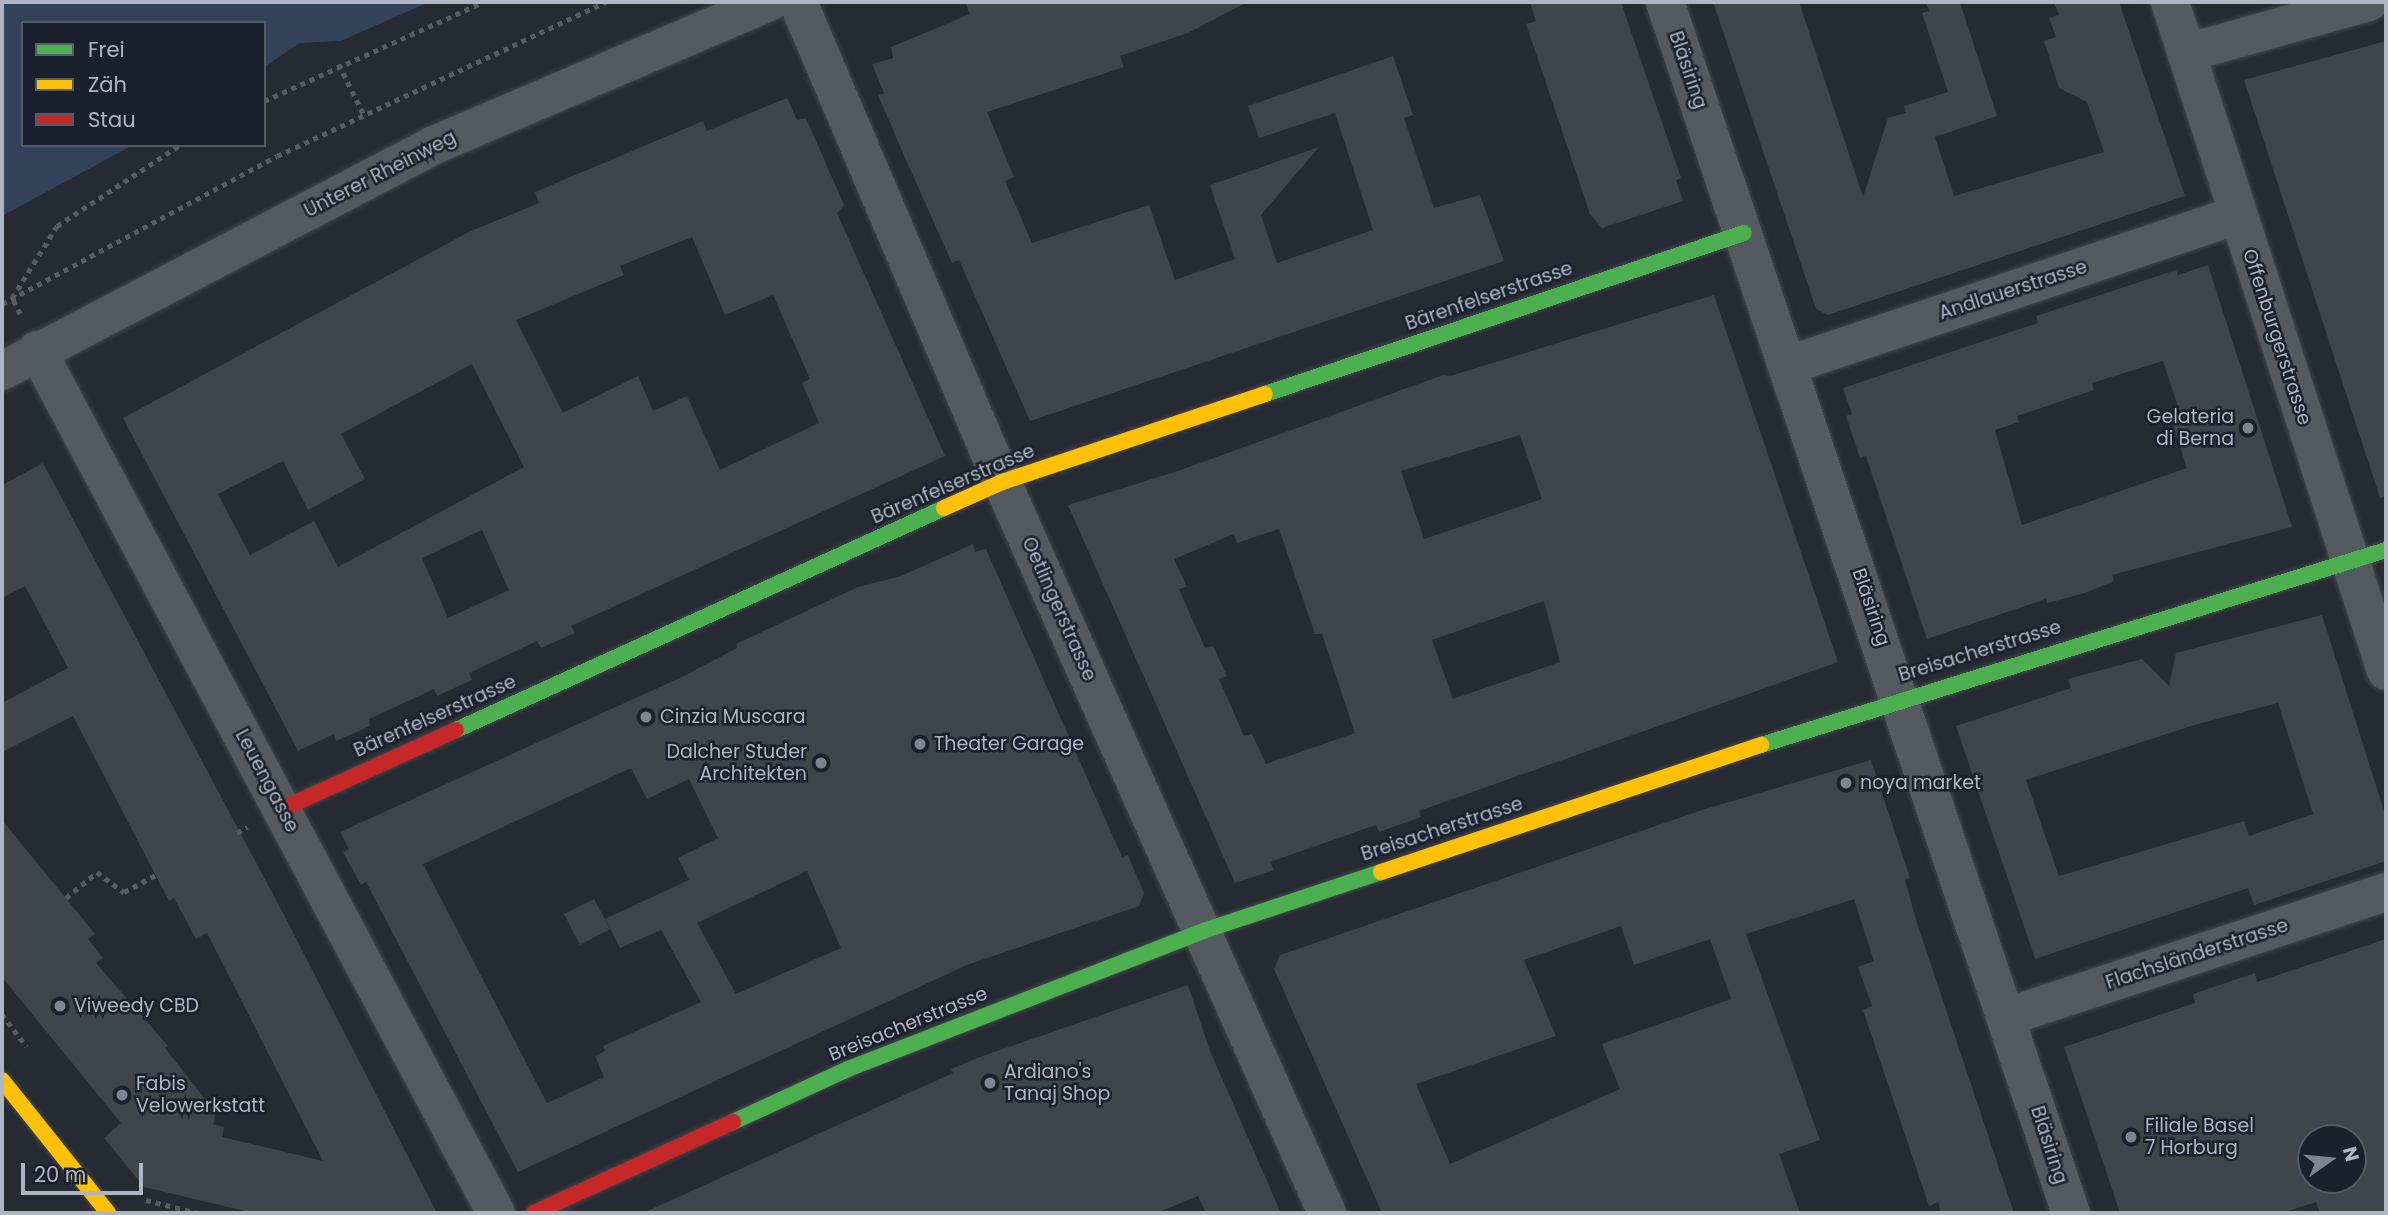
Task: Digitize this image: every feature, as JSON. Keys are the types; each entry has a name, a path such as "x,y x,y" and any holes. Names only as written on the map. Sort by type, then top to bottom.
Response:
{"street":[{"name":"Unterer Rheinweg","path":"2,370 434,145 770,2"},
{"name":"Oetlingerstrasse","path":"798,2 1002,482 1327,1213"},
{"name":"Bläsiring","path":"1665,2 2009,1016 2071,1213"},
{"name":"Offenburgerstrasse","path":"2170,2 2386,671"},
{"path":"2186,53 2369,2"},
{"name":"Andlauerstrasse","path":"1789,365 2238,215"},
{"name":"Bärenfelserstrasse","path":"282,809 1002,482 1744,233"},
{"name":"Leuengasse","path":"37,350 496,1213"},
{"name":"Breisacherstrasse","path":"534,1213 848,1069 1203,931 1901,698 2348,559 2386,550"},
{"name":"Flachsländerstrasse","path":"2009,1016 2386,892"},
{"path":"2,1080 108,1213"}],"path":[{"path":"266,100 339,64 483,2"},
{"path":"2,304 365,115 606,2"},
{"path":"339,64 365,115"},
{"path":"12,298 57,226 177,147"},
{"path":"66,898 97,872 124,892 156,875"}],"water":[{"path":"2,2 429,2 341,41 300,43 266,66 266,21 21,21 21,147 129,147 2,216"}],"building":[{"path":"965,2 1247,2 1188,33 1120,56 1124,67 987,112 1014,177 1005,181 1032,243 1149,205 1175,280 1235,259 1210,185 1319,147 1261,215 1277,263 1373,230 1335,113 1259,138 1248,106 1393,56 1413,115 1404,118 1434,208 1480,195 1504,261 1030,421 959,260 952,263 906,160 878,95 884,93 872,64 893,58 891,47 970,14"},
{"path":"1530,2 1621,2 1681,178 1676,180 1683,201 1602,228 1590,214 1526,24 1536,21"},
{"path":"1713,2 1799,2 1863,197 1888,118 1906,113 1904,106 1948,92 1922,13 1929,11 1926,2 1960,2 1997,116 1935,137 1954,196 2104,152 2087,102 2059,88 2044,41 2056,37 2049,18 2059,15 2054,2 2119,2 2185,196 1828,315 1816,309"},
{"path":"2386,41 2386,497 2380,498 2244,80"},
{"path":"787,98 797,120 806,118 844,205 837,213 945,456 571,626 575,633 541,648 537,641 469,673 472,680 437,696 434,689 369,719 370,726 336,741 334,734 298,751 123,418 469,232 539,203 535,192 703,121 707,131","holes":["692,237 725,315 773,295 810,379 802,383 819,423 720,470 687,396 653,411 638,376 563,413 516,320 624,275 620,266","472,364 524,467 338,567 314,521 250,555 218,494 283,461 308,510 365,479 341,434","482,530 509,590 448,618 422,558"]},
{"path":"2208,265 2292,527 2112,575 2114,581 2082,594 2047,603 2046,599 1927,639 1866,456 1860,458 1846,416 1852,414 1843,388 2038,323 2036,316 2176,270 2178,275","holes":["2163,361 2183,422 2173,425 2187,468 2022,525 1995,430 2019,422 2017,416 2094,390 2092,383"]},
{"path":"1714,295 1838,662 1419,811 1421,817 1379,832 1376,825 1270,862 1274,870 1235,883 1068,505 1178,471 1443,375 1450,376","holes":["1520,435 1542,499 1424,539 1401,471","1279,529 1315,634 1322,634 1355,733 1266,764 1252,734 1244,736 1219,679 1227,676 1213,646 1205,648 1179,589 1187,587 1174,559 1234,534 1237,543","1544,601 1560,662 1453,699 1432,640"]},
{"path":"43,463 283,913 437,1213 253,1213 144,1187 104,1138 121,1123 2,977 2,820 95,934 88,939 103,958 96,963 168,1046 165,1048 216,1113 213,1124 224,1127 222,1137 323,1161 207,933 196,939 174,898 169,901 73,716 2,752 2,703 68,668 25,586 2,598 2,485"},
{"path":"973,544 975,552 986,549 1122,857 1128,855 1144,893 1139,906 967,965 518,1172 366,882 361,885 343,852 349,849 340,832 682,677 737,648 736,644 858,587 901,576","holes":["631,768 647,799 689,779 718,838 678,858 689,880 605,919 620,948 661,930 701,1002 603,1046 605,1051 595,1056 604,1077 547,1103 423,864","807,871 841,948 736,994 697,923"]},
{"path":"2322,615 2386,817 2386,861 2254,905 2248,888 2035,959 1956,726 2071,688 2068,679 2142,659 2169,686 2176,653","holes":["2278,703 2313,814 2249,836 2244,821 2059,876 2026,780 2194,725"]},
{"path":"1871,760 1910,878 1905,880 1916,920 2014,1213 1941,1213 1938,1202 1929,1206 1863,1010 1872,1006 1858,967 1874,961 1854,899 1746,934 1820,1140 1779,1154 1800,1213 1382,1213 1274,969 1280,955 1702,810","holes":["1621,926 1634,965 1710,939 1731,999 1602,1044 1620,1089 1450,1164 1416,1084 1556,1036 1524,960"]},
{"path":"594,899 610,929 580,945 564,914"},
{"path":"2386,939 2386,1213 2320,1213 2316,1202 2282,1213 2120,1213 2064,1047 2195,1003 2193,994 2255,973 2257,982"},
{"path":"1188,985 1210,1051 1281,1213 1206,1213 1198,1196 1157,1213 643,1213 953,1073 951,1069 977,1058"}],"traffic: fast":[{"path":"1265,394 1744,233"},
{"path":"456,730 944,508"},
{"path":"1761,745 2386,550"},
{"path":"733,1122 848,1069 1203,931 1381,872"}],"traffic: slow":[{"path":"944,508 1002,482 1265,394"},
{"path":"1381,872 1761,745"},
{"path":"2,1080 108,1213"}],"traffic: jam":[{"path":"282,809 456,730"},
{"path":"534,1213 733,1122"}],"place":[{"name":"Gelateria di Berna","path":"2248,428"},
{"name":"Cinzia Muscara","path":"646,717"},
{"name":"Theater Garage","path":"920,744"},
{"name":"Dalcher Studer Architekten","path":"821,763"},
{"name":"noya market","path":"1846,783"},
{"name":"Viweedy CBD","path":"60,1006"},
{"name":"Ardiano's Tanaj Shop","path":"990,1083"},
{"name":"Fabis Velowerkstatt","path":"122,1095"},
{"name":"Filiale Basel 7 Horburg","path":"2131,1137"}]}
